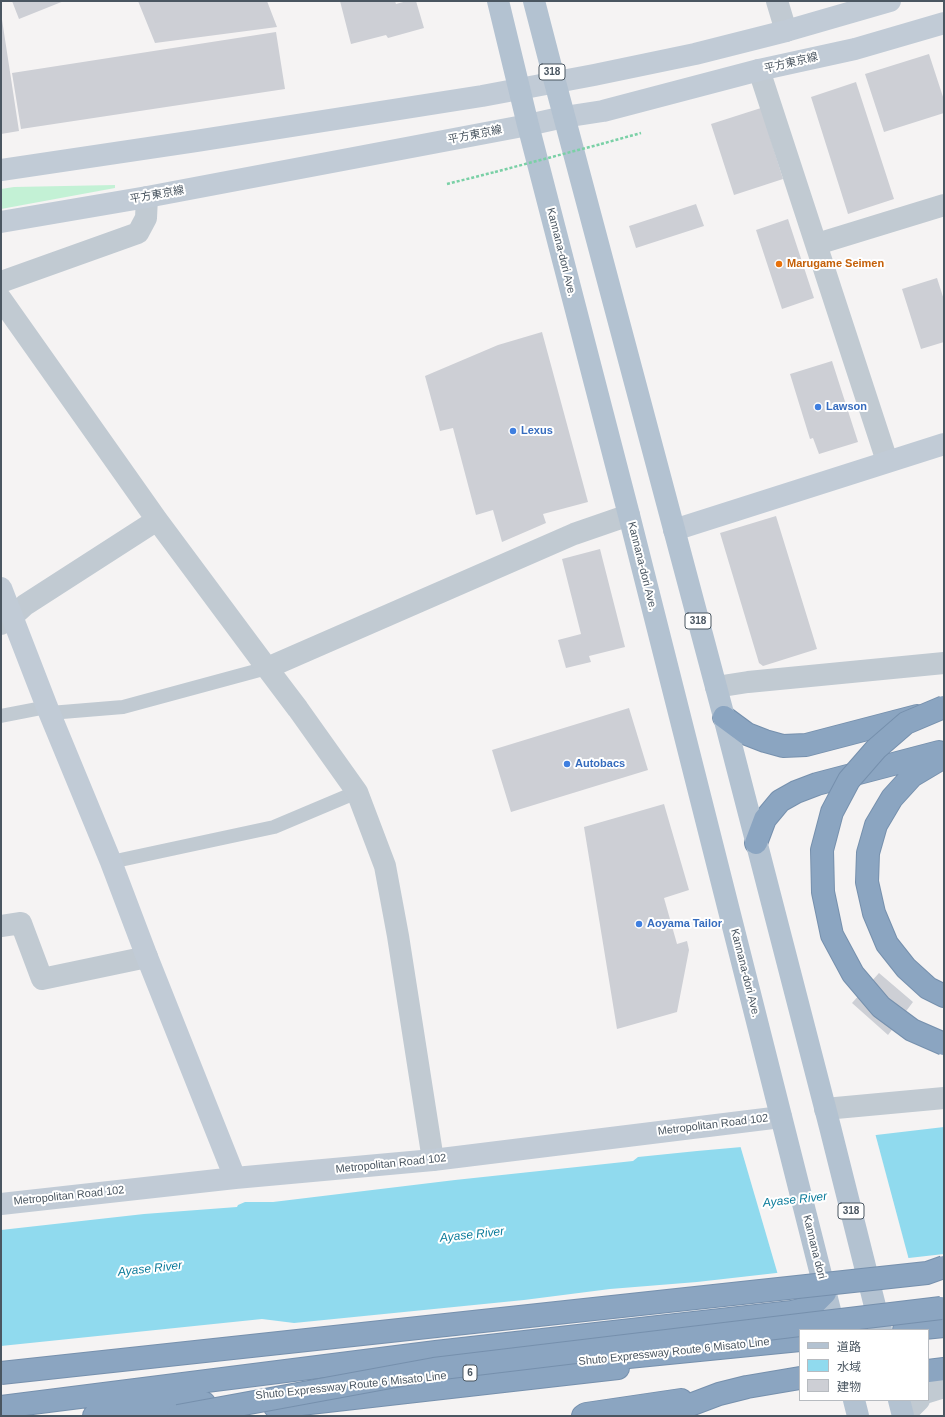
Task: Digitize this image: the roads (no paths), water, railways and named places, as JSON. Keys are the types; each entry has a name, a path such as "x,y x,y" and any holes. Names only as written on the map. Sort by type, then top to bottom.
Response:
{"highway":[{"path":"944,707 906,723 876,749 853,775 832,812 822,850 823,892 832,935 853,974 881,1007 912,1030 944,1044"},
{"path":"724,717 746,734 783,746 806,745 944,710"},
{"path":"756,843 765,819 780,801 796,792 817,784 944,751"},
{"path":"944,757 912,776 892,798 876,825 868,853 867,882 874,913 887,944 906,968 928,988 944,996"},
{"path":"1,1373 920,1274 928,1273 944,1267"},
{"path":"1,1408 436,1352 792,1312 811,1307 825,1293"},
{"path":"178,1416 434,1369 944,1307"},
{"path":"914,1329 944,1326"},
{"path":"929,1337 944,1335"},
{"name":"Shuto Expressway Route 6 Misato Line","path":"94,1416 566,1363 799,1340"},
{"name":"Shuto Expressway Route 6 Misato Line","path":"200,1416 799,1348"},
{"path":"929,1362 944,1360"},
{"path":"929,1371 944,1369"},
{"path":"583,1416 586,1414 718,1394 747,1387 799,1378"},
{"path":"674,1416 725,1400 751,1394 799,1387"},
{"path":"661,1416 718,1394"}],"main road":[{"name":"Kannana-dori Ave.","path":"498,1 528,125 629,515 783,1124"},
{"name":"318","path":"534,1 724,717 828,1118 881,1329"},
{"path":"1,170 196,141 520,89 695,54 786,31 890,1"},
{"name":"平方東京線","path":"1,222 147,197 528,125 564,116 603,111 759,70 855,49 944,24"},
{"path":"674,530 944,444"},
{"path":"1,588 7,620 49,710 111,862 147,958 234,1178"},
{"name":"Metropolitan Road 102","path":"1,1204 234,1178 264,1177 783,1124"},
{"name":"Kannana dori","path":"783,1124 835,1329"},
{"path":"854,1401 858,1416"},
{"path":"899,1401 903,1416"}],"street":[{"path":"777,1 786,31"},
{"path":"759,70 887,461"},
{"path":"1,282 138,233 146,218 147,197"},
{"path":"817,244 944,205"},
{"path":"1,300 157,520 298,709 357,792 385,866 398,936 433,1160"},
{"path":"267,668 574,534 629,515"},
{"path":"7,620 25,605 157,520"},
{"path":"716,687 748,682 944,663"},
{"path":"1,926 21,923 42,979 147,958"},
{"path":"828,1118 944,1098"},
{"path":"929,1392 944,1388"},
{"path":"903,1416 918,1401"}],"lane":[{"path":"1,716 49,710 123,707 267,668"},
{"path":"111,862 274,827 357,792"}],"water":[{"name":"Ayase River","path":"944,1127 944,1254 697,1282 610,1289 524,1300 294,1323 262,1319 1,1346 1,1230 144,1214 237,1207 245,1202 273,1202 455,1180 633,1161 638,1157 876,1135"}],"place":[{"name":"Marugame Seimen","path":"779,264"},
{"name":"Lawson","path":"818,407"},
{"name":"Lexus","path":"513,431"},
{"name":"Autobacs","path":"567,764"},
{"name":"Aoyama Tailor","path":"639,924"}]}
